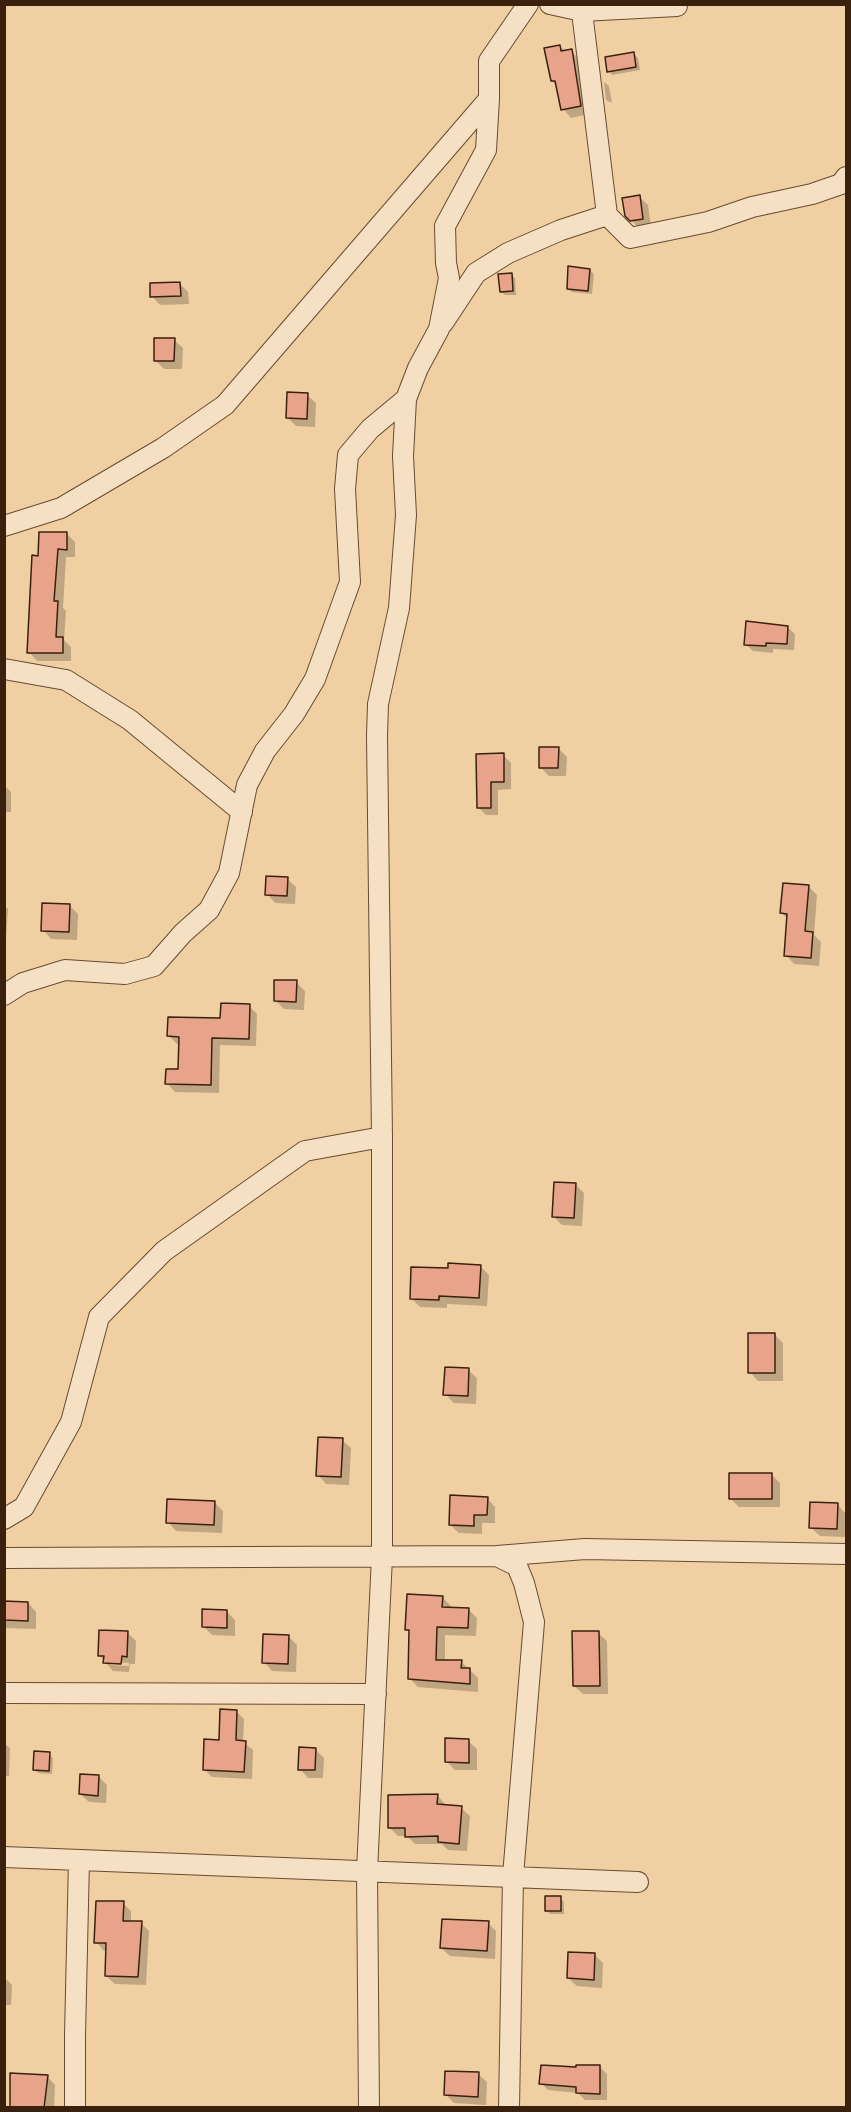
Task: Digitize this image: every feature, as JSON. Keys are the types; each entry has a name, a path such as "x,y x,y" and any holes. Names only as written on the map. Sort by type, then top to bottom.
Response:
{"street":[{"path":"439,329 450,278 446,263 445,226 486,150 489,61 528,4"},
{"path":"550,4 581,8 677,6"},
{"path":"581,8 607,215 630,238 708,222 752,207 812,194 841,184 846,177"},
{"path":"4,526 61,508 163,448 225,405 489,99"},
{"path":"369,2108 367,1870 382,1557 382,1137 377,736 378,704 399,608 406,515 403,456 406,399 418,368 439,329 476,273 519,248 561,230 607,215"},
{"path":"4,995 23,983 64,970 125,975 154,966 183,933 210,910 229,873 247,785 257,765 294,714 315,680 350,582 345,489 348,455 370,429 406,399"},
{"path":"4,669 66,680 130,720 242,812"},
{"path":"4,1519 24,1507 71,1422 99,1317 164,1251 305,1151 382,1137"},
{"path":"4,1558 497,1556 585,1549 846,1554"},
{"path":"497,1556 517,1566 534,1622 513,1876 509,2108"},
{"path":"4,1694 376,1694"},
{"path":"4,1857 638,1882"},
{"path":"75,2108 79,1860"}],"building":[{"path":"560,45 561,51 572,49 581,106 561,110 555,81 551,81 544,48"},
{"path":"634,52 636,67 607,72 605,57"},
{"path":"640,195 643,219 630,221 625,216 622,198"},
{"path":"568,266 590,269 588,291 567,289"},
{"path":"512,273 513,291 500,292 498,274"},
{"path":"180,282 181,296 150,297 150,283"},
{"path":"154,338 175,338 174,361 154,361"},
{"path":"287,392 308,393 307,419 286,418"},
{"path":"39,532 67,532 67,550 58,549 54,601 58,601 56,637 63,637 63,653 27,653 32,555 38,556"},
{"path":"746,621 788,626 787,644 744,645"},
{"path":"539,747 559,747 558,768 539,768"},
{"path":"504,753 504,782 491,782 491,808 477,808 476,754"},
{"path":"266,876 288,877 287,896 265,895"},
{"path":"783,883 809,885 805,931 813,932 811,958 784,956 787,914 780,913"},
{"path":"42,903 70,904 69,932 41,931"},
{"path":"274,980 297,980 296,1002 274,1001"},
{"path":"221,1003 250,1004 249,1039 212,1038 211,1085 165,1084 166,1069 178,1069 179,1037 167,1036 168,1017 220,1018"},
{"path":"554,1182 576,1183 574,1218 552,1217"},
{"path":"448,1263 481,1265 479,1298 439,1296 439,1300 410,1299 411,1267 448,1268"},
{"path":"748,1333 775,1333 775,1373 748,1373"},
{"path":"445,1367 469,1368 468,1396 443,1395"},
{"path":"318,1437 343,1438 341,1477 316,1476"},
{"path":"729,1473 772,1473 772,1499 729,1499"},
{"path":"450,1495 488,1497 487,1515 474,1515 474,1526 449,1525"},
{"path":"167,1499 215,1501 214,1525 166,1523"},
{"path":"810,1502 838,1503 837,1529 809,1528"},
{"path":"407,1594 443,1596 442,1607 469,1608 468,1628 437,1627 436,1660 462,1660 461,1668 470,1668 470,1684 408,1679 409,1630 405,1630"},
{"path":"4,1601 28,1602 28,1621 4,1620"},
{"path":"202,1609 227,1610 227,1628 202,1627"},
{"path":"99,1630 128,1631 127,1657 122,1656 121,1664 103,1663 104,1656 98,1656"},
{"path":"572,1631 599,1631 600,1686 573,1686"},
{"path":"263,1634 289,1635 288,1664 262,1663"},
{"path":"220,1709 237,1710 236,1740 246,1741 244,1772 203,1770 204,1739 219,1740"},
{"path":"445,1738 469,1739 469,1763 445,1762"},
{"path":"299,1747 316,1748 315,1770 298,1770"},
{"path":"34,1751 50,1752 49,1771 33,1770"},
{"path":"80,1774 99,1775 98,1796 79,1794"},
{"path":"438,1794 437,1804 462,1806 459,1844 438,1842 438,1836 405,1837 405,1828 388,1828 388,1795"},
{"path":"545,1896 561,1896 561,1911 545,1911"},
{"path":"96,1901 124,1901 123,1921 142,1921 138,1977 105,1976 106,1943 94,1943"},
{"path":"442,1919 489,1921 487,1951 440,1948"},
{"path":"568,1952 595,1953 594,1980 567,1978"},
{"path":"541,2065 576,2067 576,2065 600,2065 600,2094 576,2093 576,2087 539,2084"},
{"path":"445,2071 479,2072 478,2097 444,2095"},
{"path":"10,2073 48,2075 44,2108 10,2108"}]}
